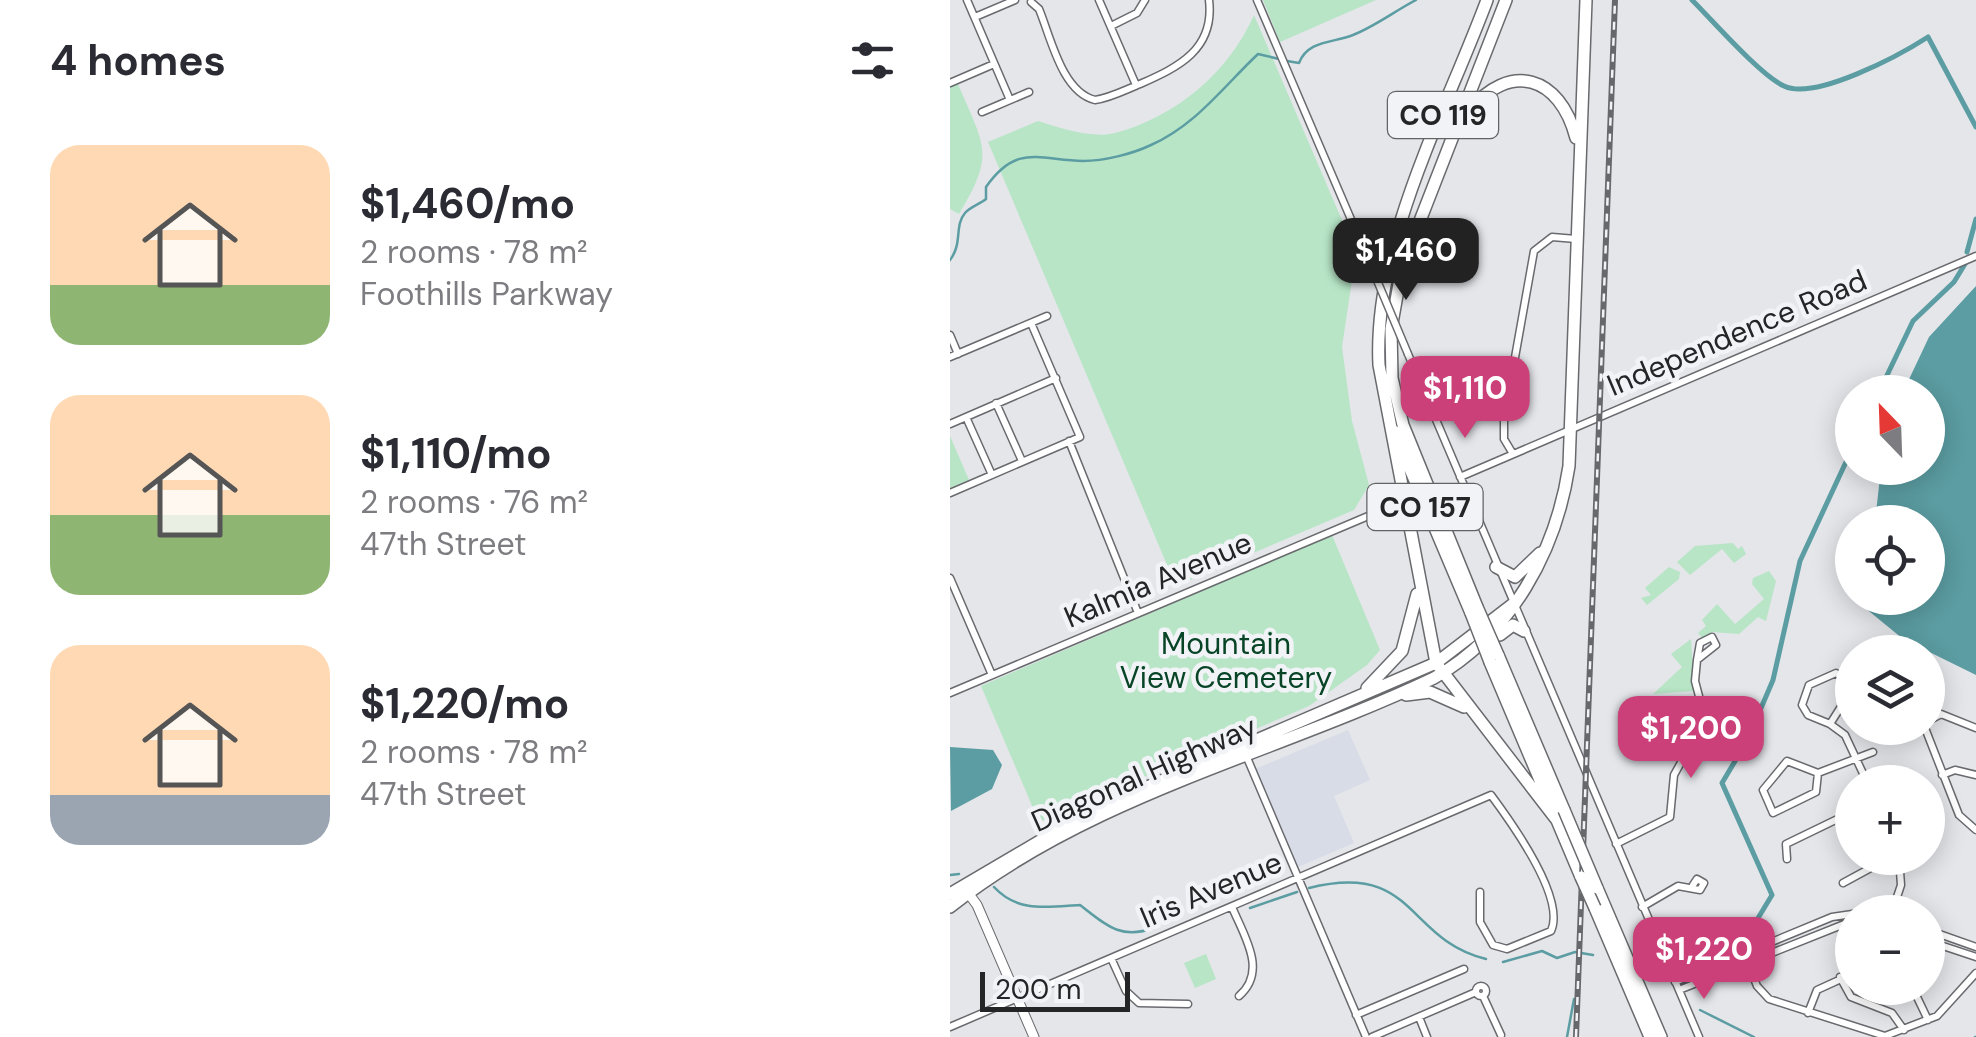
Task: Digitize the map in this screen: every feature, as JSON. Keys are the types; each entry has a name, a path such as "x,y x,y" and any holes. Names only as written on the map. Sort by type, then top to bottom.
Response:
{"highway":[{"name":"CO 119","path":"1345,702 1381,677 1402,651 1414,618 1418,584 1384,398 1378,331 1386,275 1399,230 1487,0"},
{"name":"CO 157","path":"1474,610 1403,425 1390,346 1399,279 1506,0"},
{"name":"Diagonal Highway","path":"1244,750 1334,718 1443,668 1513,604 1547,548 1566,487 1571,429 1586,0"},
{"path":"1459,124 1494,88 1514,81 1534,82 1564,104 1580,154"},
{"name":"CO 157","path":"1384,398 1560,814 1597,888 1660,1037"},
{"path":"1496,568 1515,577 1547,548"},
{"path":"1418,584 1443,668 1479,720 1560,814"},
{"path":"1443,668 1470,660 1511,626 1524,631"},
{"name":"Diagonal Highway","path":"950,894 1091,817 1345,702 1443,668"},
{"path":"1334,718 1426,692 1452,700 1479,720"},
{"name":"CO 157","path":"1560,814 1563,834 1650,1037"},
{"name":"Diagonal Highway","path":"950,907 965,889"}],"main road":[{"path":"965,889 1034,1037"}],"street":[{"path":"967,0 1010,100"},
{"path":"974,17 1028,0 1038,10 1076,92 1102,99 1183,64 1198,49 1210,21 1210,0"},
{"path":"1099,0 1136,86"},
{"path":"1111,26 1138,13 1145,0"},
{"path":"1257,0 1699,1037"},
{"path":"950,84 994,64"},
{"path":"982,112 1029,92"},
{"path":"1500,460 1534,251 1548,238 1576,240"},
{"name":"Independence Road","path":"1460,476 1976,256"},
{"path":"950,335 954,356 1047,316"},
{"path":"950,493 1080,436 1031,323"},
{"path":"950,424 1056,378"},
{"path":"996,404 1022,461"},
{"path":"966,416 992,474"},
{"path":"1504,440 1513,454"},
{"path":"1070,442 1138,612"},
{"name":"Kalmia Avenue","path":"950,693 1372,514 1379,504"},
{"path":"950,578 953,595 992,675"},
{"path":"1616,844 1666,821 1672,812 1674,775 1706,719 1695,680 1697,660"},
{"path":"1830,724 1848,694 1845,679 1836,673 1812,682 1802,705 1808,716 1845,735 1858,765"},
{"path":"1945,715 1976,728"},
{"path":"1244,750 1356,1015 1369,1037 1480,994 1500,1036"},
{"path":"1818,773 1815,794 1772,811 1763,790 1782,763 1789,760 1818,773 1873,752"},
{"path":"1945,774 1954,770 1976,775"},
{"path":"1945,782 1961,820 1976,830"},
{"name":"Iris Avenue","path":"950,1027 1491,796 1540,875 1556,913 1551,930 1507,949 1491,947 1480,922 1480,892"},
{"path":"1787,859 1786,844 1835,820"},
{"path":"1843,883 1858,875"},
{"path":"1642,906 1660,893 1693,885"},
{"path":"1232,906 1254,963 1252,979 1239,996"},
{"path":"1745,958 1835,917"},
{"path":"1677,986 1835,926"},
{"path":"1945,936 1976,947"},
{"path":"1745,958 1757,986 1769,999 1882,1036 1943,1012 1974,976 1976,961 1945,948"},
{"path":"1110,958 1127,994 1139,1003 1188,1004"},
{"path":"1356,1015 1464,969"},
{"path":"1808,1013 1816,990 1835,980"},
{"path":"1872,1005 1892,1013 1904,1030"},
{"path":"1921,1005 1928,1020"},
{"path":"1419,1017 1427,1037"}],"shaded area":[{"path":"1348,730 1370,780 1334,796 1354,843 1298,867 1255,769"}],"green space":[{"path":"1263,0 1376,0 1280,42"},
{"path":"1254,15 1356,253 1342,347 1352,421 1369,485 1354,510 1176,586 988,142 1038,121 1096,135 1115,133 1159,116 1215,73"},
{"path":"958,84 982,149 978,177 959,214 950,209 950,87"},
{"path":"950,436 969,480 950,488"},
{"name":"Mountain View Cemetery","path":"1332,535 1380,650 1367,665 1309,706 1039,822 981,686"},
{"path":"1733,543 1738,549 1742,546 1746,554 1734,563 1722,549 1690,575 1677,562 1695,546"},
{"path":"1669,567 1680,572 1679,579 1647,605 1641,598 1651,595 1645,588"},
{"path":"1769,571 1776,581 1766,621 1758,617 1739,634 1712,632 1704,640 1698,633 1706,626 1702,620 1717,604 1735,624 1764,599 1752,584 1753,578"},
{"path":"1691,639 1694,691 1653,694 1682,667 1671,654"},
{"path":"1206,954 1216,979 1195,988 1184,963"}],"water":[{"path":"1976,286 1976,675 1945,660 1945,635 1898,635 1874,615 1945,615 1945,505 1877,505 1879,485 1945,485 1945,375 1911,375 1929,337"},
{"path":"950,747 993,750 1002,765 992,789 951,811"}],"waterway":[{"path":"1287,61 1299,63 1315,46 1361,32 1416,0"},
{"path":"1692,0 1763,71 1784,86 1798,89 1857,74 1928,37 1976,127"},
{"path":"950,260 962,218 986,199 986,187 1008,164 1030,157 1100,160 1143,148 1182,127 1258,54 1279,59"},
{"path":"1967,252 1976,219"},
{"path":"1887,375 1913,321 1954,282 1965,264"},
{"path":"1682,968 1749,933 1772,895 1722,783 1747,741 1773,680 1800,561 1835,485"},
{"path":"950,875 959,874"},
{"path":"1309,888 1344,882 1370,885 1391,893 1439,936 1486,959"},
{"path":"994,887 1023,905 1080,905 1122,931 1154,928"},
{"path":"1250,908 1297,892"},
{"path":"1503,962 1542,951 1557,958 1575,952 1593,955"},
{"path":"1567,1037 1574,999"},
{"path":"1700,1010 1754,1037"}],"railway":[{"path":"1576,1037 1615,0"}]}
